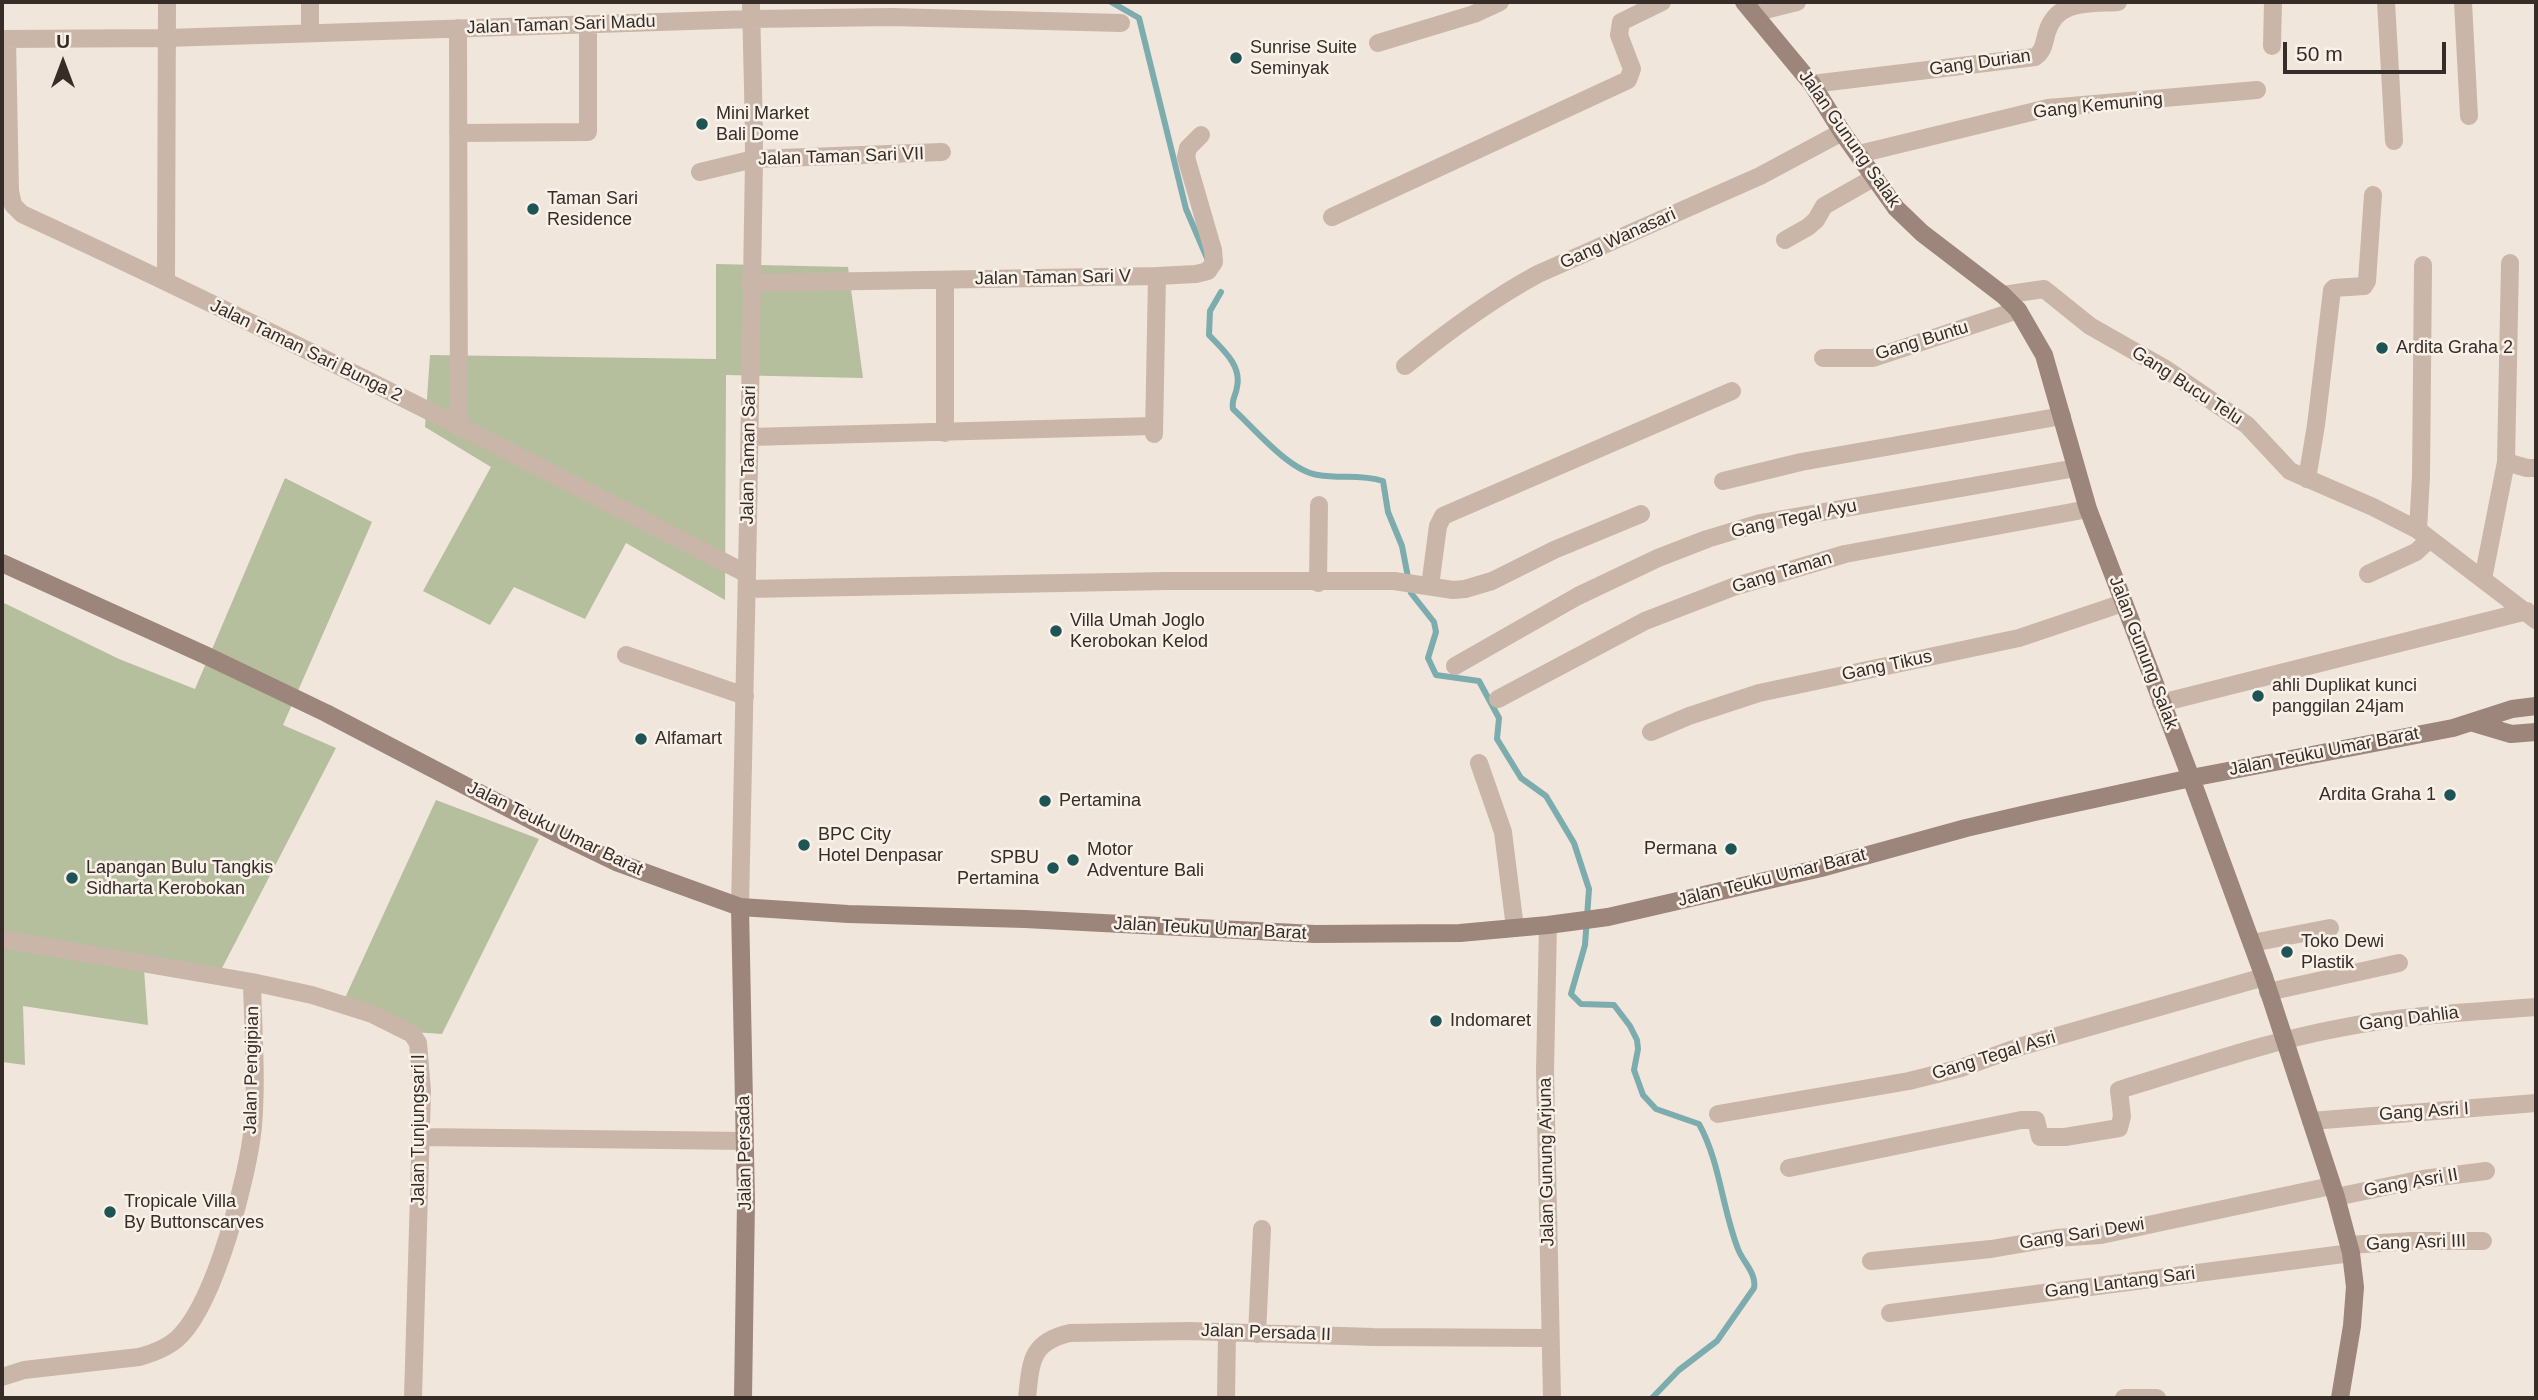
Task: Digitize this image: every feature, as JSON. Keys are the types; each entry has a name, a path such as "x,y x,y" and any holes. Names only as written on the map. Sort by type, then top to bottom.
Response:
{"main road":[{"name":"Jalan Gunung Salak","path":"1749,7 1812,84 1896,208 1922,233 2003,295 2018,310 2044,355 2088,509 2252,943 2350,1249 2355,1287 2352,1326 2340,1398"},
{"name":"Jalan Teuku Umar Barat","path":"2,563 326,713 616,862 740,907 1315,934 1460,933 1554,924 1608,917 1821,868 1966,828 2191,778 2474,723 2512,709 2536,706"},
{"name":"Jalan Teuku Umar Barat","path":"2474,723 2511,734 2536,732"},
{"name":"Jalan Persada","path":"740,907 746,1264 743,1398"}],"street":[{"path":"166,280 167,2"},
{"path":"310,2 310,32"},
{"path":"1378,43 1474,14 1500,2"},
{"path":"1332,217 1628,80 1632,69 1619,34 1621,22 1662,2"},
{"path":"1749,7 1797,2"},
{"name":"Gang Durian","path":"1812,84 2035,57 2042,52 2052,17 2063,7 2118,2"},
{"path":"2272,46 2273,2"},
{"path":"2386,2 2394,141"},
{"path":"2463,2 2469,116"},
{"name":"Jalan Taman Sari Madu","path":"5,39 167,38 587,24 751,10 1121,23"},
{"name":"Jalan Taman Sari","path":"740,907 754,159 751,10"},
{"path":"458,133 587,132 587,24"},
{"path":"458,28 459,428"},
{"name":"Jalan Taman Sari Bunga 2","path":"5,39 9,191 16,209 166,280 540,467 747,582"},
{"name":"Gang Kemuning","path":"1859,153 2049,108 2257,90"},
{"name":"Gang Wanasari","path":"1405,366 1452,327 1538,274 1760,176 1842,132"},
{"name":"Jalan Taman Sari V","path":"750,283 1157,276 1208,271 1214,262 1213,250 1186,157 1188,148 1201,135"},
{"name":"Jalan Taman Sari VII","path":"700,172 754,159 942,152"},
{"path":"1785,240 1808,227 1816,220 1824,206 1875,177"},
{"path":"2307,479 2332,290 2364,286 2367,281 2373,195"},
{"path":"2483,579 2506,462 2510,263"},
{"path":"2368,574 2416,552 2424,535 2421,477 2423,265"},
{"path":"750,437 1154,430 1157,276"},
{"path":"945,280 945,433"},
{"name":"Gang Bucu Telu","path":"2003,295 2044,289 2090,326 2164,368 2246,425 2290,471 2373,507 2424,535 2532,616"},
{"name":"Gang Buntu","path":"1823,358 1873,358 2018,310"},
{"path":"1425,585 1438,526 1443,516 1732,391"},
{"path":"1723,481 1801,462 2062,416"},
{"path":"2506,462 2536,468"},
{"name":"Gang Tegal Ayu","path":"1455,666 1578,596 1658,558 1707,539 1760,523 2076,468"},
{"path":"1318,583 1319,505"},
{"name":"Gang Taman","path":"1498,699 1645,621 1733,587 1845,554 2088,509"},
{"path":"747,582 1394,581 1452,590 1477,587 1554,550 1641,514"},
{"name":"Gang Tikus","path":"1651,732 1759,692 2020,638 2123,603"},
{"path":"2161,703 2532,616"},
{"path":"626,655 745,696"},
{"path":"1479,763 1503,832 1515,928"},
{"name":"Jalan Gunung Arjuna","path":"1552,1398 1545,1071 1554,924"},
{"path":"2252,943 2330,928"},
{"name":"Jalan Tunjungsari I","path":"2,939 252,982 312,995 396,1024 412,1034 418,1043 421,1067 418,1300 413,1398"},
{"name":"Gang Tegal Asri","path":"1718,1114 1909,1081 1961,1068 2019,1047 2266,984 2399,963"},
{"name":"Jalan Pengipian","path":"2,1377 24,1370 139,1357 157,1352 180,1337 192,1320 215,1271 244,1181 254,1104 252,982"},
{"name":"Gang Dahlia","path":"1789,1168 2021,1120 2036,1120 2040,1138 2065,1138 2119,1128 2122,1116 2119,1090 2284,1041 2391,1019 2536,1007"},
{"name":"Gang Asri I","path":"2311,1121 2536,1103"},
{"path":"420,1138 745,1141"},
{"name":"Gang Asri II","path":"2333,1191 2486,1171"},
{"name":"Gang Sari Dewi","path":"1871,1261 2101,1235 2333,1191"},
{"path":"1257,1334 1262,1229"},
{"name":"Gang Asri III","path":"2350,1249 2412,1241 2483,1241"},
{"name":"Gang Lantang Sari","path":"1889,1313 2350,1249"},
{"name":"Jalan Persada II","path":"1027,1398 1031,1363 1041,1344 1052,1337 1070,1332 1550,1338"},
{"path":"1226,1398 1227,1333"},
{"path":"2124,1398 2157,1398"}],"green space":[{"path":"716,264 848,267 863,378 726,375 725,600 626,543 585,619 514,587 490,625 423,591 491,467 425,427 430,355 716,359"},
{"path":"285,478 372,522 283,725 336,748 220,972 143,955 148,1025 23,1006 25,1065 2,1062 2,602 119,659 195,689"},
{"path":"436,800 539,839 442,1034 399,1031 339,1011"}],"waterway":[{"path":"1111,2 1139,18 1186,209 1207,258"},
{"path":"1221,292 1210,311 1209,335 1230,358 1237,372 1233,409 1284,457 1307,472 1383,481 1388,512 1402,546 1411,593 1434,622 1436,632 1428,658 1436,675 1479,681 1499,718 1497,739 1521,778 1546,796 1574,843 1589,889 1585,945 1571,994 1581,1004 1614,1005 1637,1040 1634,1070 1643,1095 1656,1109 1699,1124 1712,1154 1733,1233 1740,1254 1752,1273 1754,1288 1717,1341 1679,1370 1652,1398"}],"place":[{"name":"Sunrise Suite Seminyak","path":"1236,58"},
{"name":"Mini Market Bali Dome","path":"702,124"},
{"name":"Taman Sari Residence","path":"533,209"},
{"name":"Ardita Graha 2","path":"2382,348"},
{"name":"Villa Umah Joglo Kerobokan Kelod","path":"1056,631"},
{"name":"ahli Duplikat kunci panggilan 24jam","path":"2258,696"},
{"name":"Alfamart","path":"641,739"},
{"name":"Ardita Graha 1","path":"2450,795"},
{"name":"Pertamina","path":"1045,801"},
{"name":"BPC City Hotel Denpasar","path":"804,845"},
{"name":"Permana","path":"1731,849"},
{"name":"Motor Adventure Bali","path":"1073,860"},
{"name":"SPBU Pertamina","path":"1053,868"},
{"name":"Lapangan Bulu Tangkis Sidharta Kerobokan","path":"72,878"},
{"name":"Toko Dewi Plastik","path":"2287,952"},
{"name":"Indomaret","path":"1436,1021"},
{"name":"Tropicale Villa By Buttonscarves","path":"110,1212"}]}
